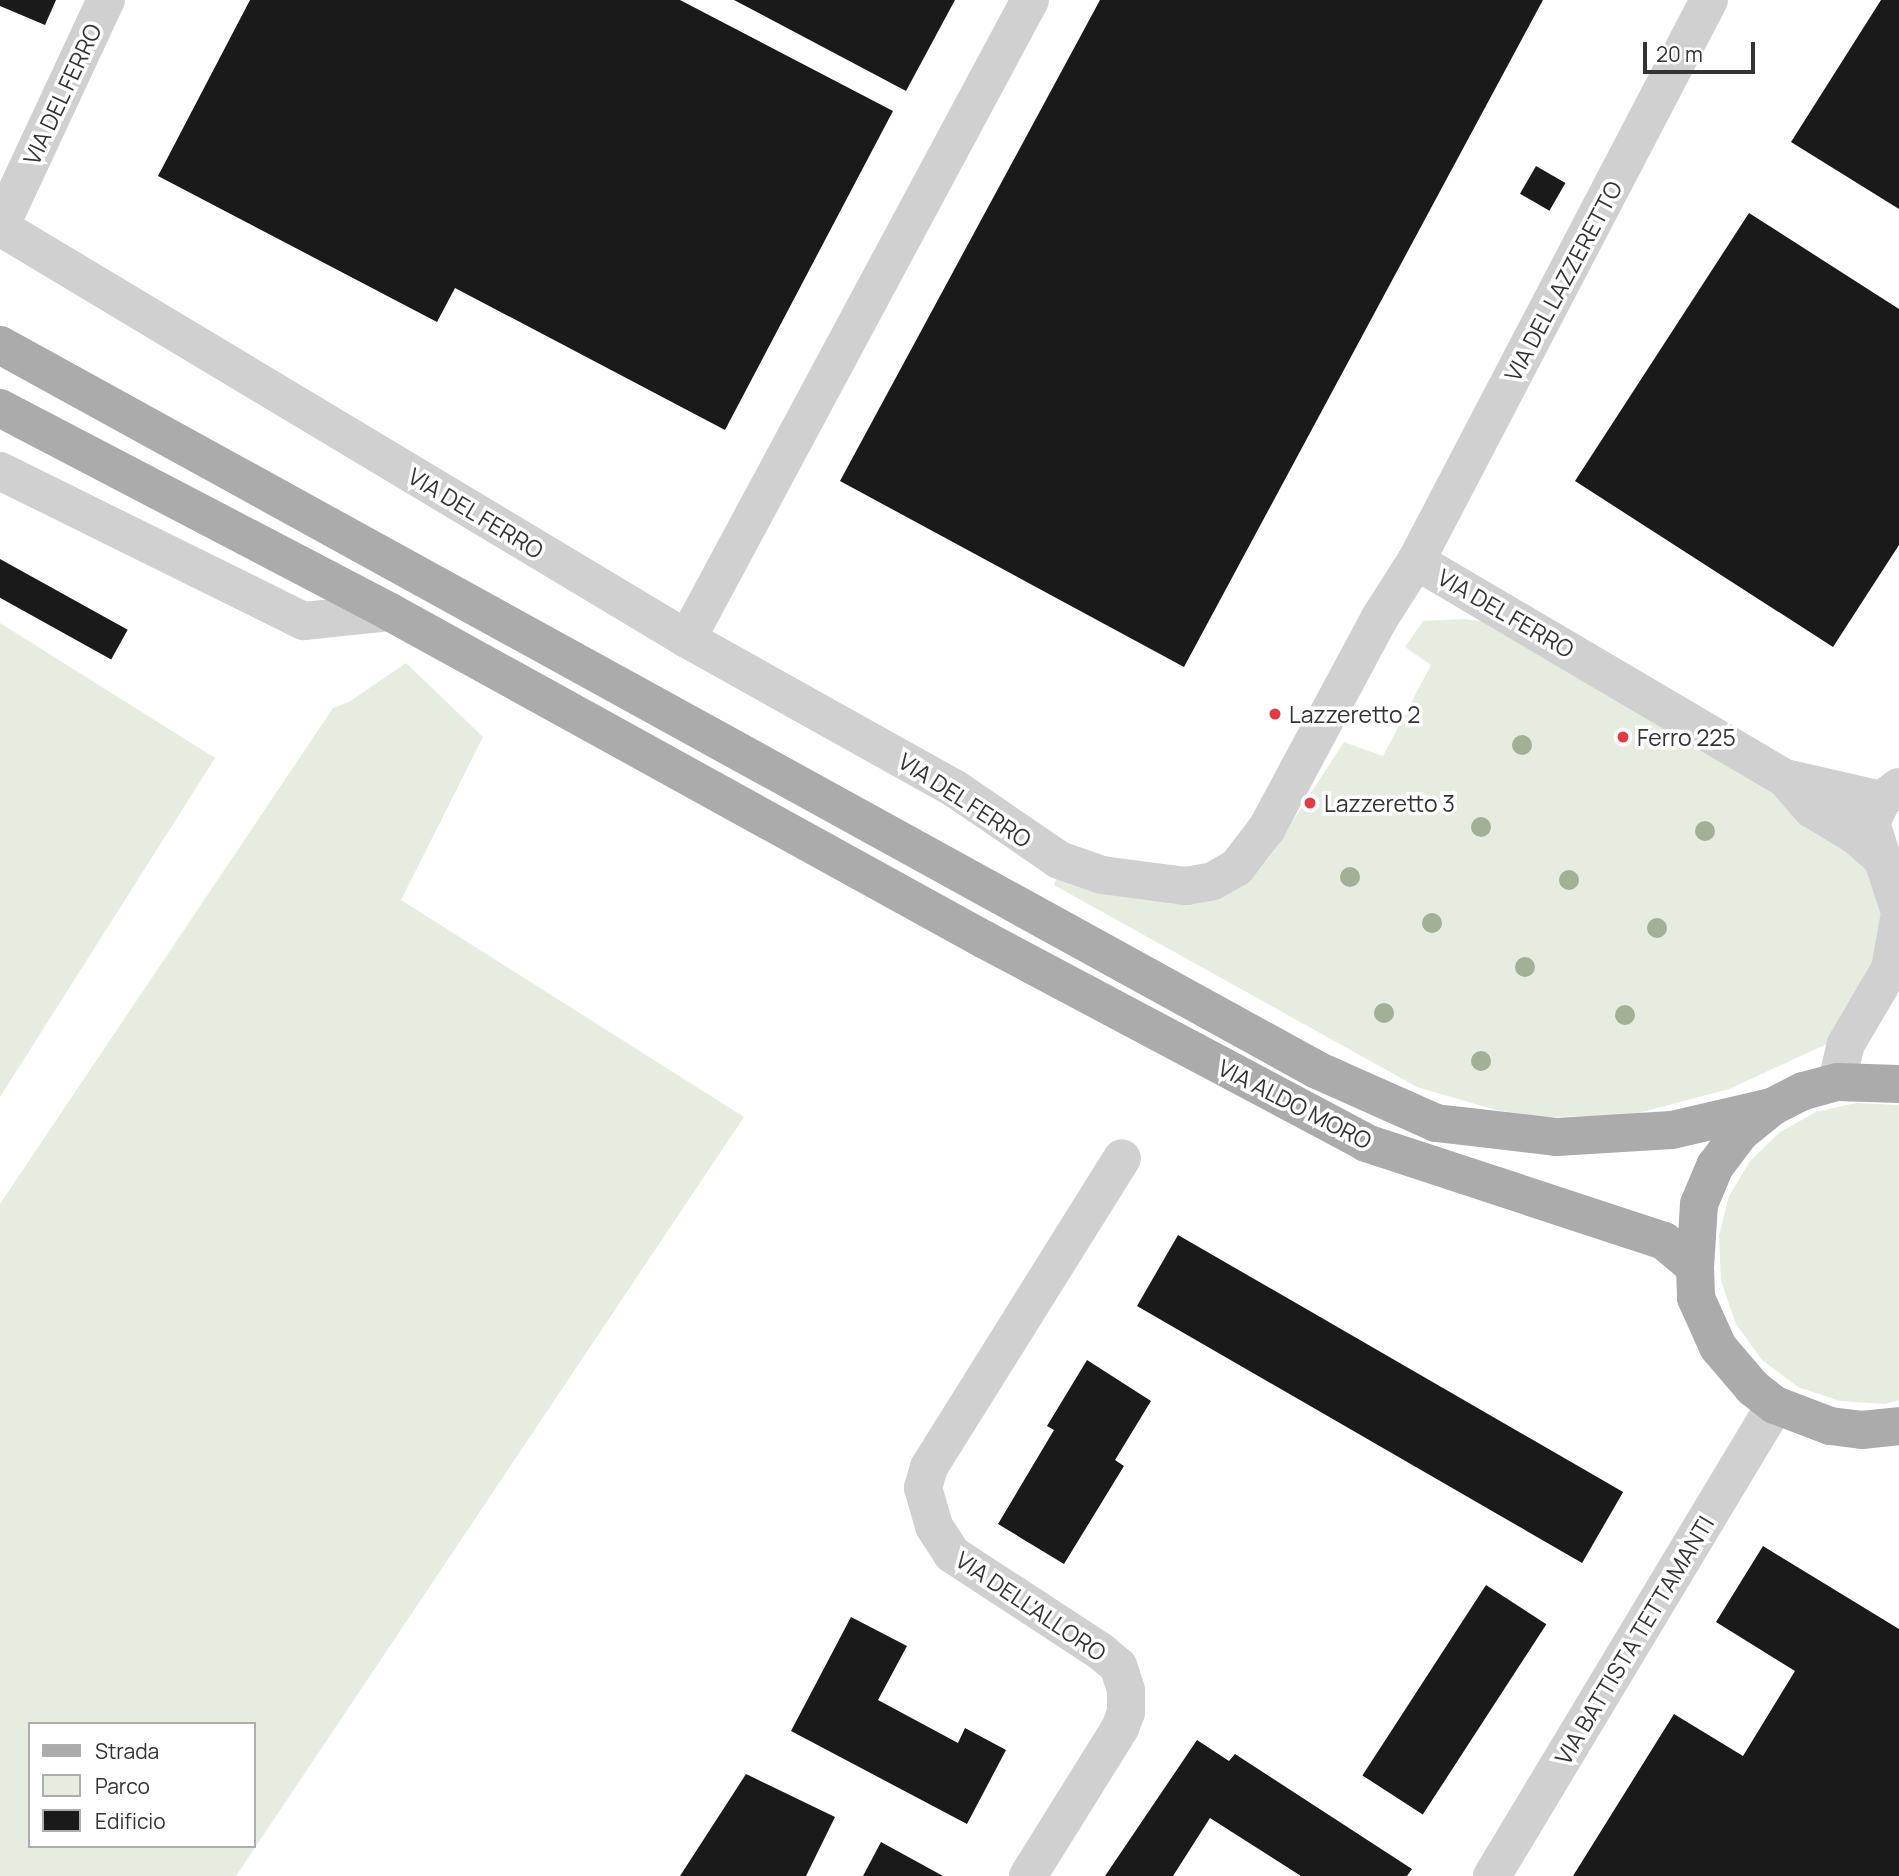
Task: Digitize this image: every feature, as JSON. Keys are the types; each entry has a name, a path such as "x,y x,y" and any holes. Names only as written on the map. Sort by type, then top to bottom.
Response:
{"main road":[{"name":"VIA ALDO MORO","path":"0,345 1317,1070 1436,1123 1558,1137 1672,1130 1772,1107"},
{"path":"0,408 390,612"},
{"name":"VIA ALDO MORO","path":"390,612 985,940 1366,1143 1664,1241 1695,1266"},
{"name":"VIA ALDO MORO","path":"1899,1084 1837,1082 1803,1091 1772,1107 1740,1133 1715,1166 1699,1204 1695,1266 1696,1298 1718,1347 1753,1388 1775,1405 1830,1426 1880,1428 1899,1455"}],"street":[{"name":"VIA DEL FERRO","path":"106,0 0,227 687,639 954,788 1059,860 1102,875 1186,886 1213,881 1237,867 1267,828 1379,619 1416,561 1785,778 1812,809 1855,835 1883,859"},
{"path":"687,639 1030,0"},
{"name":"VIA DEL LAZZERETTO","path":"1416,561 1709,0"},
{"path":"0,471 304,621 390,612"},
{"name":"VIA DEL FERRO","path":"1785,778 1890,794"},
{"path":"1890,794 1871,823 1899,909"},
{"path":"1837,1082 1846,1044 1890,969 1899,919"},
{"name":"VIA DELL'ALLORO","path":"1028,1876 1120,1728 1126,1712 1126,1690 1118,1666 1100,1651 952,1554 934,1526 923,1488 929,1467 1122,1158"},
{"name":"VIA BATTISTA TETTAMANTI","path":"1492,1876 1775,1405"}],"green space":[{"path":"1463,619 1491,622 1767,788 1854,847 1882,898 1877,958 1829,1043 1729,1089 1631,1115 1546,1117 1496,1110 1417,1087 1054,885 1057,877 1248,880 1268,859 1344,742 1383,756 1431,665 1405,647 1423,621"},
{"path":"0,623 215,758 0,1097"},
{"path":"406,663 483,737 401,900 744,1117 256,1846 256,1722 28,1722 28,1848 255,1848 236,1876 0,1876 0,1204 333,708 349,702"},
{"path":"1856,1103 1899,1105 1899,1400 1885,1404 1840,1401 1798,1387 1762,1360 1736,1324 1721,1281 1719,1236 1729,1196 1750,1161 1780,1132 1816,1112"}],"building":[{"path":"0,0 56,0 45,25 0,6"},
{"path":"250,0 680,0 893,111 725,430 455,288 437,322 158,176"},
{"path":"734,0 955,0 906,91"},
{"path":"1100,0 1543,0 1184,667 840,481"},
{"path":"1881,0 1899,0 1899,209 1791,142"},
{"path":"1536,166 1565,183 1549,211 1520,194"},
{"path":"1749,213 1899,309 1899,545 1833,647 1575,481"},
{"path":"0,559 128,630 111,660 0,598"},
{"path":"1178,1235 1623,1492 1582,1563 1137,1306"},
{"path":"1087,1360 1151,1401 1115,1460 1124,1466 1064,1564 998,1524 1054,1430 1047,1426"},
{"path":"1763,1546 1899,1629 1899,1876 1573,1876 1674,1714 1743,1756 1795,1671 1716,1622"},
{"path":"1486,1585 1546,1624 1423,1815 1362,1775"},
{"path":"851,1617 907,1646 878,1700 958,1743 965,1728 1006,1750 967,1824 791,1731"},
{"path":"1197,1740 1229,1761 1235,1754 1412,1869 1407,1876 1301,1876 1210,1818 1173,1876 1105,1876"},
{"path":"746,1774 835,1817 806,1876 680,1876"},
{"path":"881,1842 943,1876 863,1876"}],"place":[{"name":"Lazzeretto 2","path":"1275,714"},
{"name":"Ferro 225","path":"1623,737"},
{"name":"Lazzeretto 3","path":"1310,803"}]}
